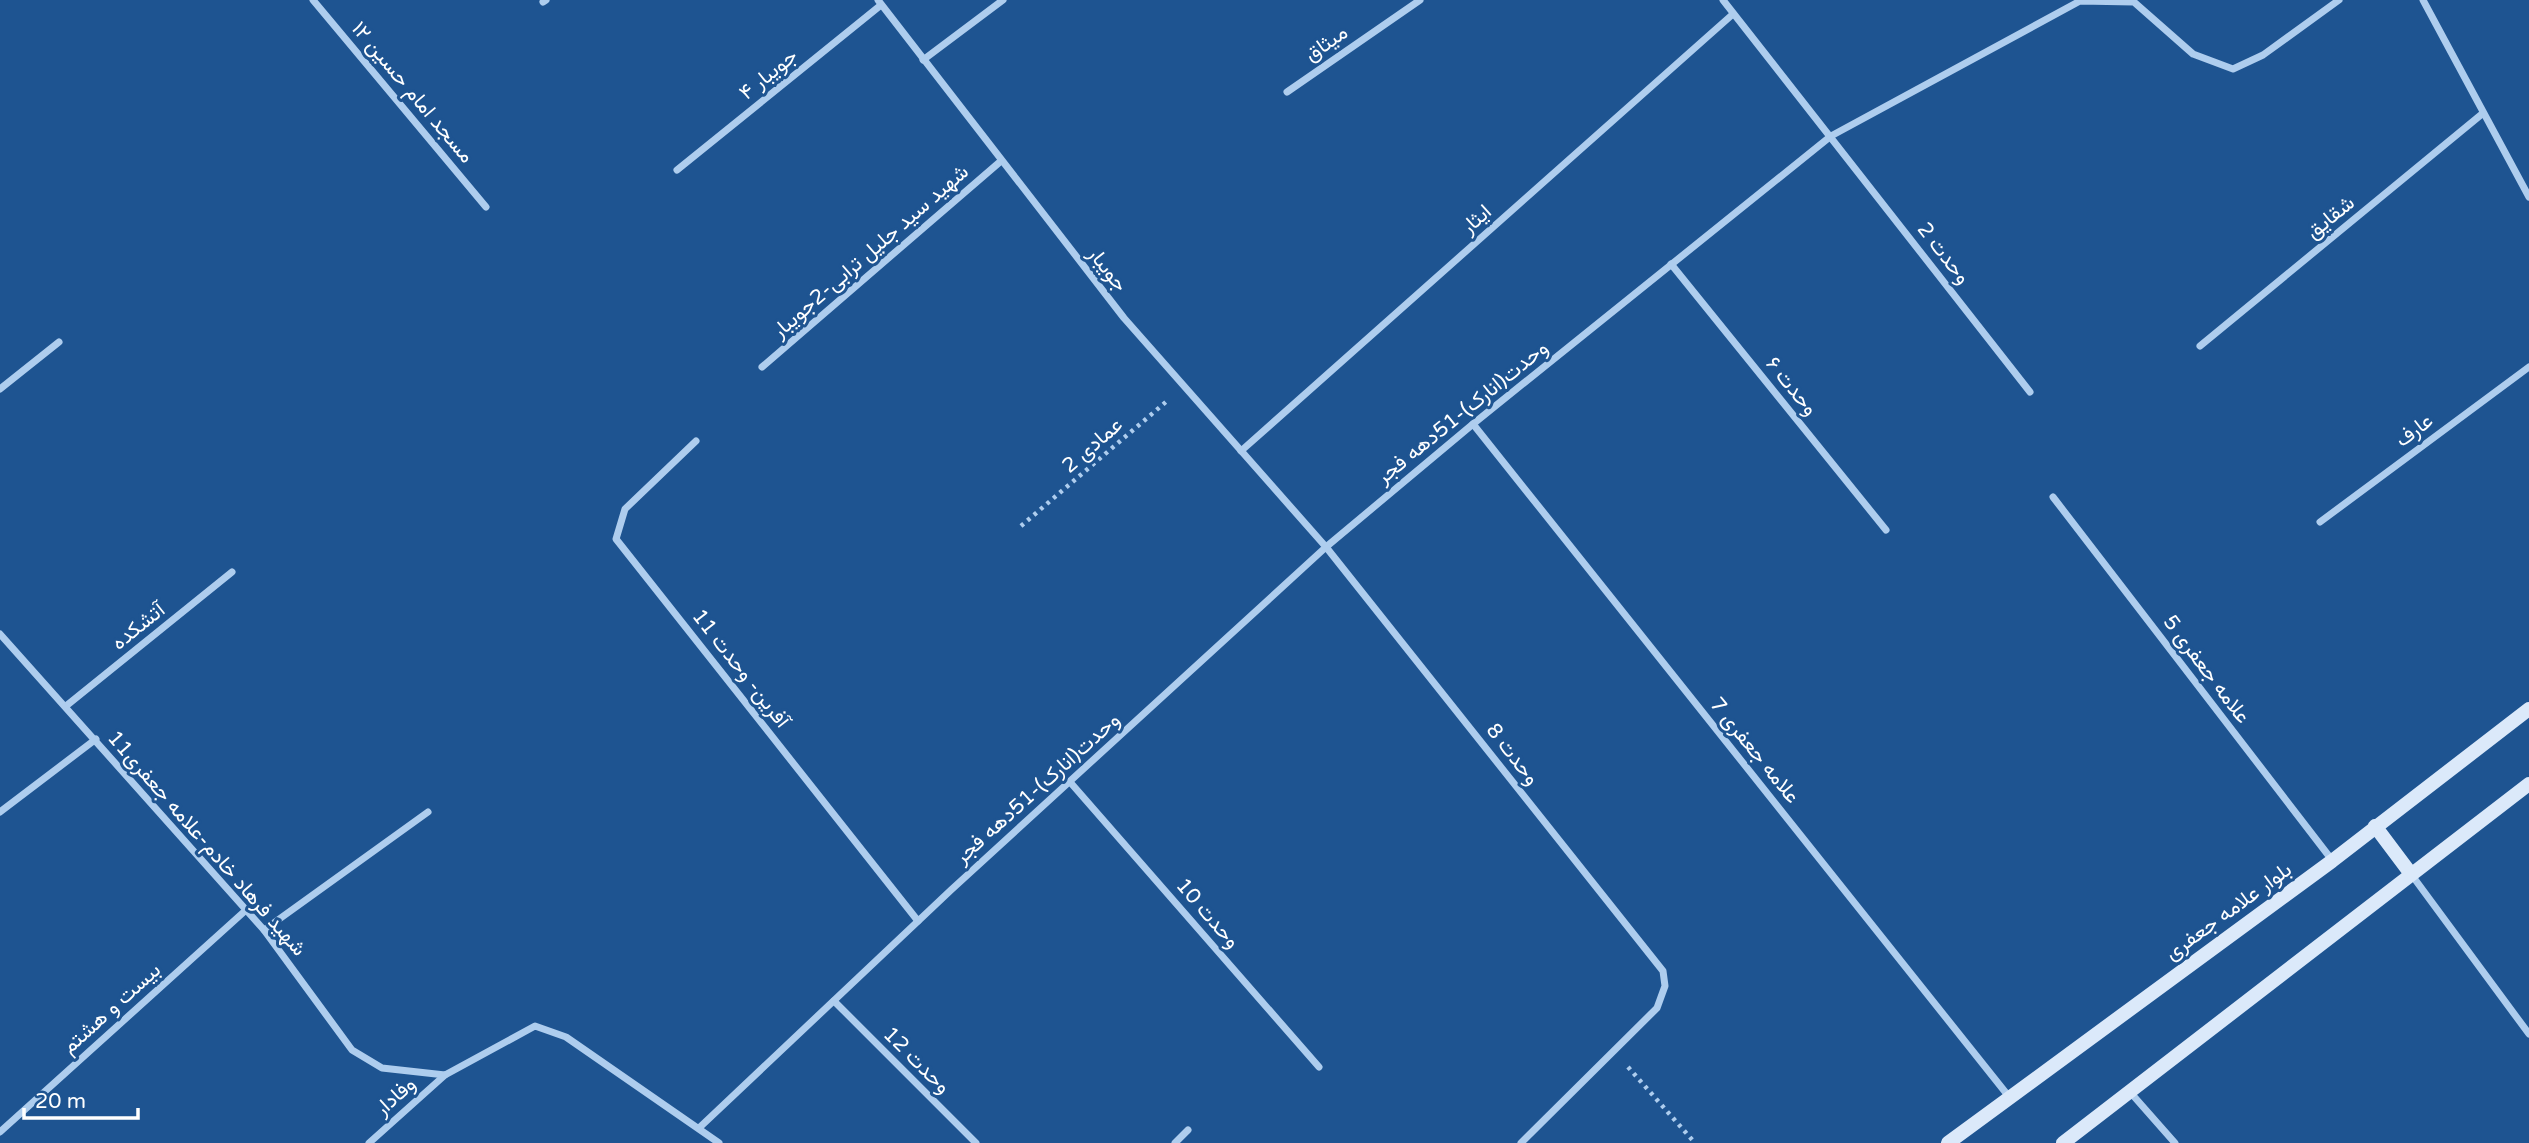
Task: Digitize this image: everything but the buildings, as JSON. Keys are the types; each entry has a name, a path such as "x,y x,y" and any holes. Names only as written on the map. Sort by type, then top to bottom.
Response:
{"main road":[{"name":"بلوار علامه جعفری","path":"1948,1143 2332,861 2529,709"},
{"path":"2063,1143 2529,784"},
{"path":"2375,826 2411,874"}],"street":[{"name":"مسجد امام حسین ۱۲","path":"313,0 486,207"},
{"path":"923,60 1003,0"},
{"name":"میثاق","path":"1287,92 1420,0"},
{"name":"وحدت 2","path":"1723,0 2030,392"},
{"name":"وحدت(انارک)-51دهه فجر","path":"699,1128 918,921 1326,547 1473,424 1831,136 2080,1 2134,2 2193,54 2233,69 2263,55 2339,0"},
{"path":"2423,0 2529,197"},
{"name":"جویبار","path":"880,2 1124,318 1326,547"},
{"name":"جویبار ۴","path":"677,170 880,2"},
{"name":"ایثار","path":"1241,451 1733,14"},
{"name":"شقایق","path":"2200,346 2482,114"},
{"name":"شهید سید جلیل ترابی-2جویبار","path":"762,367 1001,160"},
{"name":"وحدت ۶","path":"1671,264 1886,530"},
{"path":"0,389 59,342"},
{"name":"عارف","path":"2320,522 2529,367"},
{"name":"علامه جعفری 7","path":"1473,424 2010,1098"},
{"name":"آفرین- وحدت 11","path":"696,440 625,509 617,539 918,921"},
{"name":"علامه جعفری 5","path":"2053,497 2332,861"},
{"name":"وحدت 8","path":"1326,547 1663,971 1665,986 1657,1008 1613,1051"},
{"name":"آتشکده","path":"66,706 232,572"},
{"name":"شهید فرهاد خادم-علامه جعفری11","path":"0,634 96,738 264,930 352,1050 382,1068 445,1075"},
{"path":"0,812 96,738"},
{"name":"وحدت 10","path":"1070,782 1319,1068"},
{"path":"264,930 428,811"},
{"path":"2411,874 2529,1034"},
{"name":"بیست و هشتم","path":"0,1132 246,910"},
{"name":"وحدت 12","path":"834,1001 976,1143"},
{"path":"445,1075 535,1026 566,1037 719,1143"},
{"path":"1521,1143 1613,1051"},
{"name":"وفادار","path":"369,1143 445,1075"},
{"path":"2130,1092 2175,1143"},
{"path":"1175,1143 1188,1130"}],"path":[{"name":"عمادی 2","path":"1021,527 1184,386"},
{"path":"1613,1051 1695,1143"}]}
